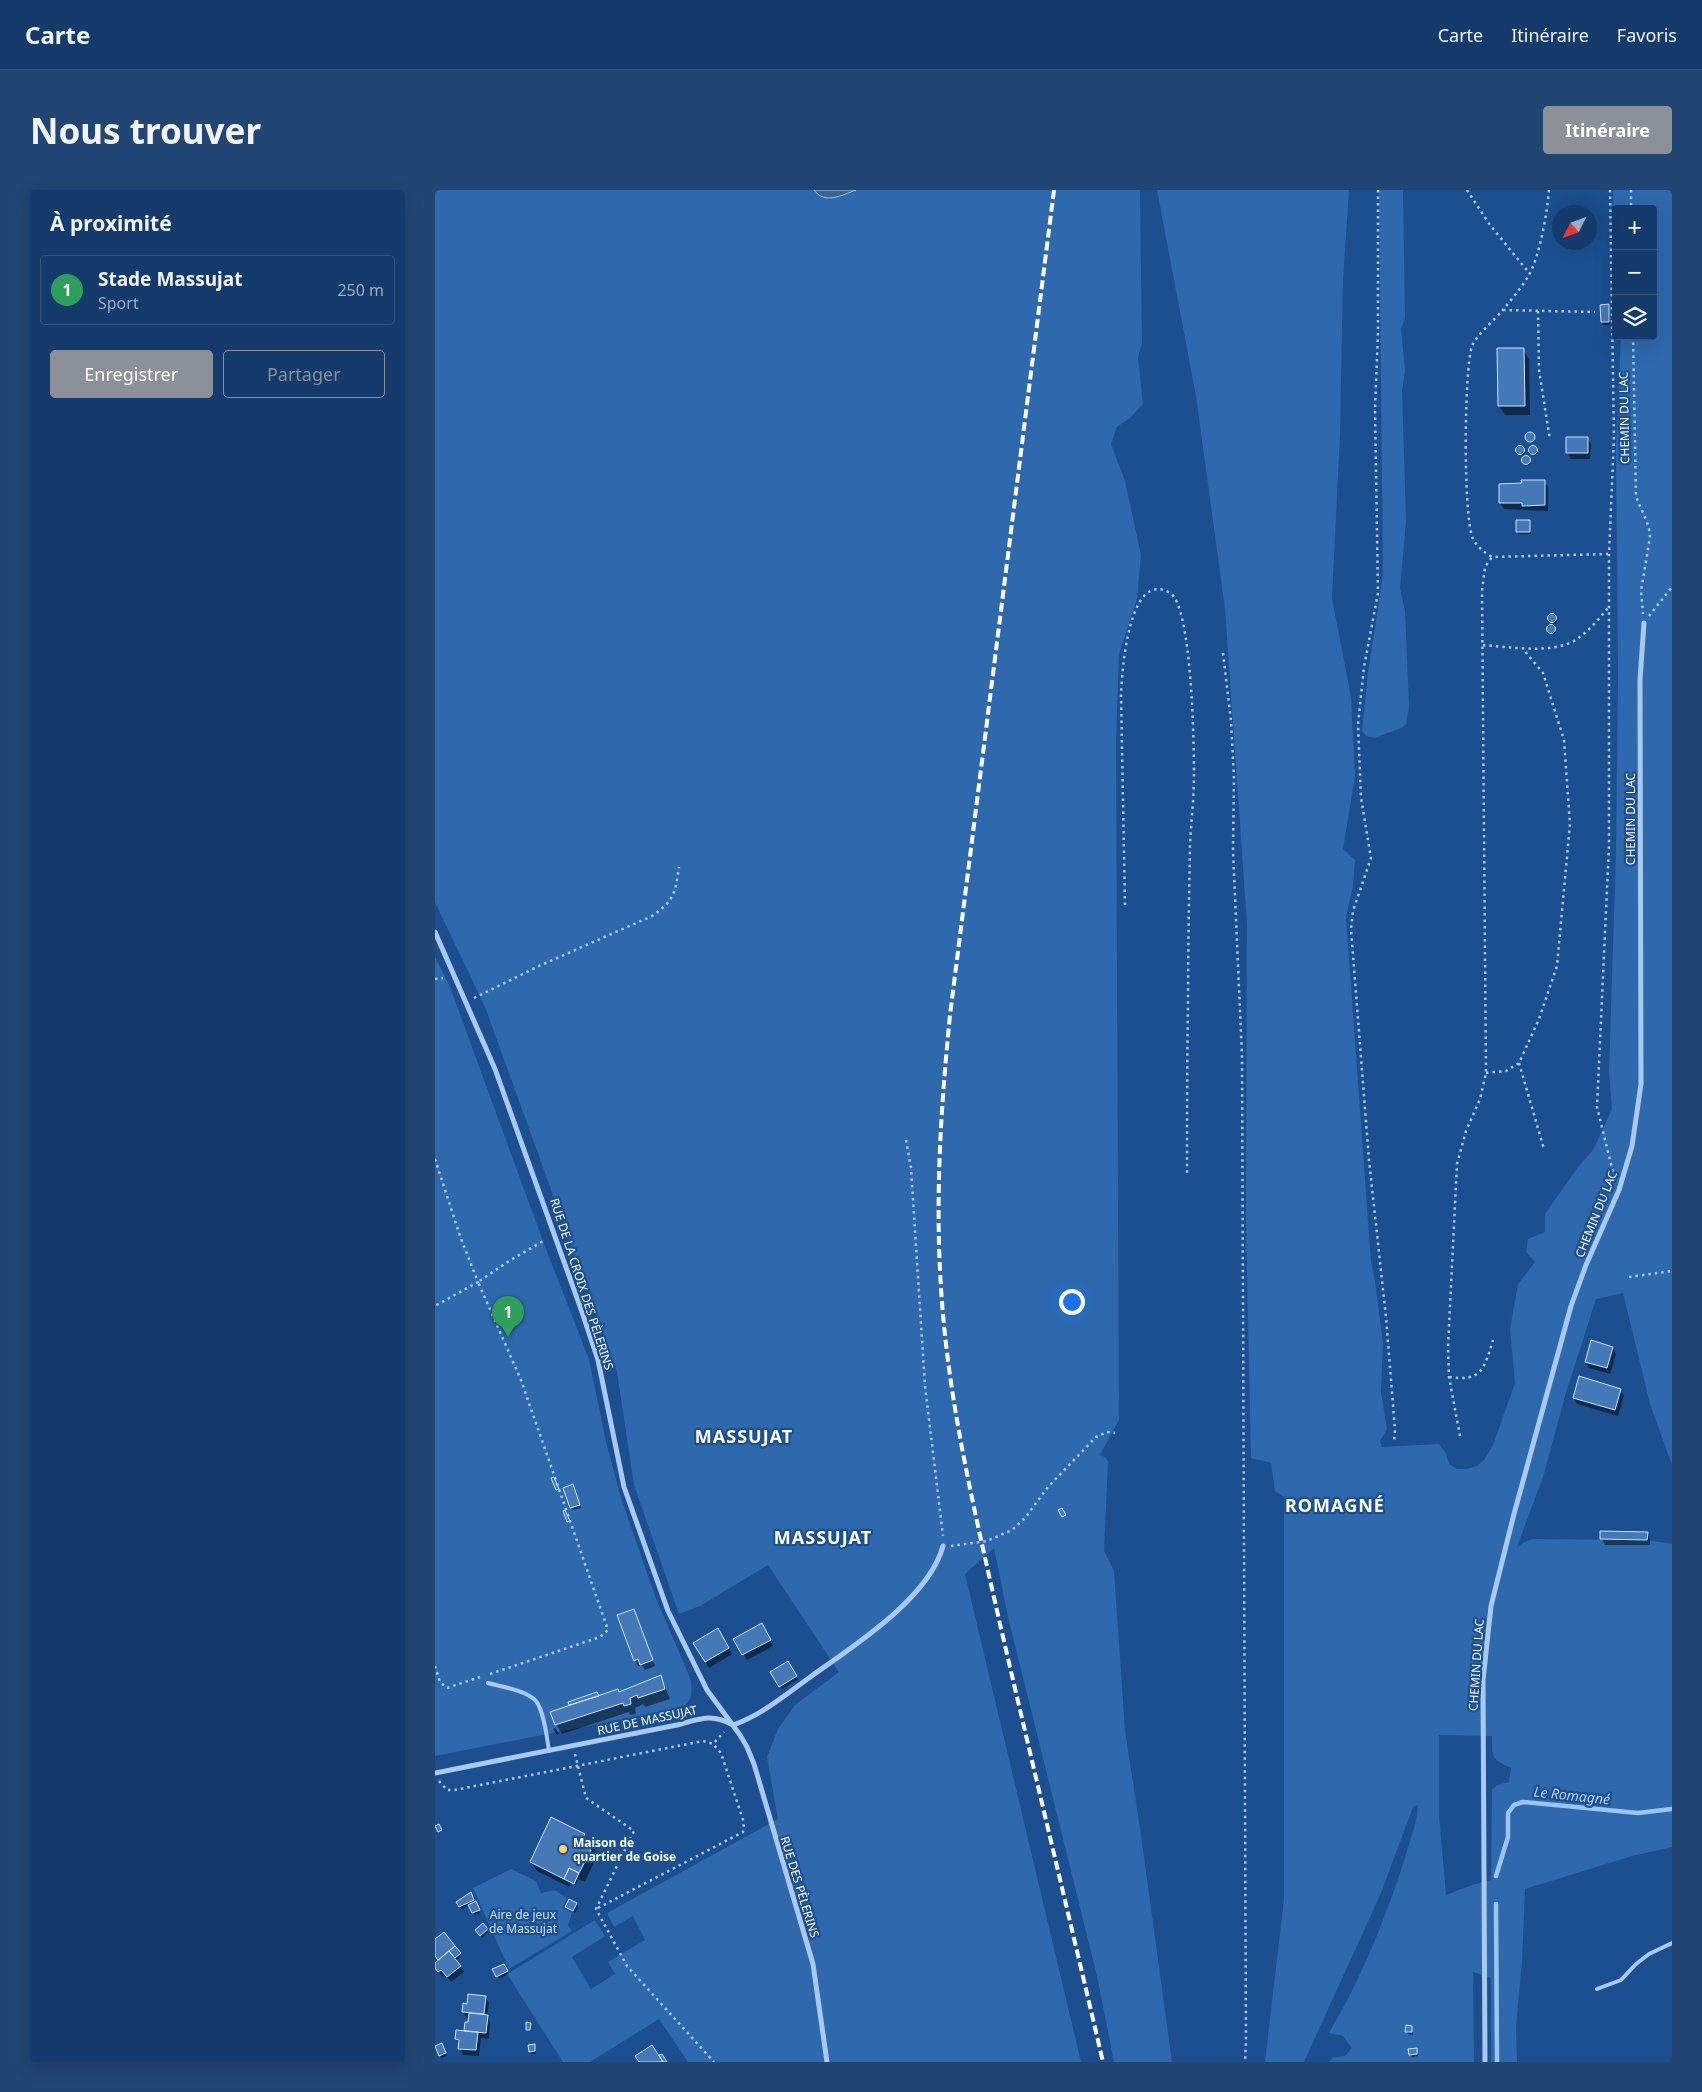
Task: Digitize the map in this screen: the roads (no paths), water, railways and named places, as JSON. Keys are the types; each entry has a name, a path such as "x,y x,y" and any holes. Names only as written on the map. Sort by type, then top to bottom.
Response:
{"street":[{"name":"CHEMIN DU LAC","path":"1485,2062 1483,1680 1491,1606 1571,1306 1586,1265 1619,1190 1632,1146 1641,1084 1640,680 1644,623"},
{"name":"RUE DE LA CROIX DES PÈLERINS","path":"435,932 495,1069 556,1236 598,1360 624,1487 644,1546 675,1628 707,1690 733,1725"},
{"path":"733,1725 765,1709 787,1694 869,1634 903,1606 934,1569 940,1558 943,1546"},
{"name":"RUE DE MASSUJAT","path":"435,1773 711,1717 721,1719 733,1725"},
{"name":"RUE DES PÈLERINS","path":"733,1725 747,1747 754,1764 813,1964 827,2062"}],"lane":[{"path":"488,1683 528,1695 537,1702 541,1712 549,1751"},
{"path":"1597,1989 1621,1980 1636,1964 1649,1954 1672,1943"}],"waterway":[{"name":"Le Romagné","path":"1496,1876 1508,1837 1508,1813 1514,1805 1523,1802 1638,1813 1672,1809"},
{"name":"Le Romagné","path":"1496,1904 1497,2062"}],"railway":[{"path":"1054,190 950,1015 940,1151 939,1254 950,1373 972,1499 1103,2062"}],"place":[{"name":"Stade Massujat","path":"508,1337"},
{"name":"Maison de quartier de Goise","path":"563,1849"}],"district":[{"name":"MASSUJAT","path":"744,1436"},
{"name":"ROMAGNÉ","path":"1335,1505"},
{"name":"MASSUJAT","path":"823,1537"}],"park label":[{"name":"Aire de jeux de Massujat","path":"523,1921"}]}
